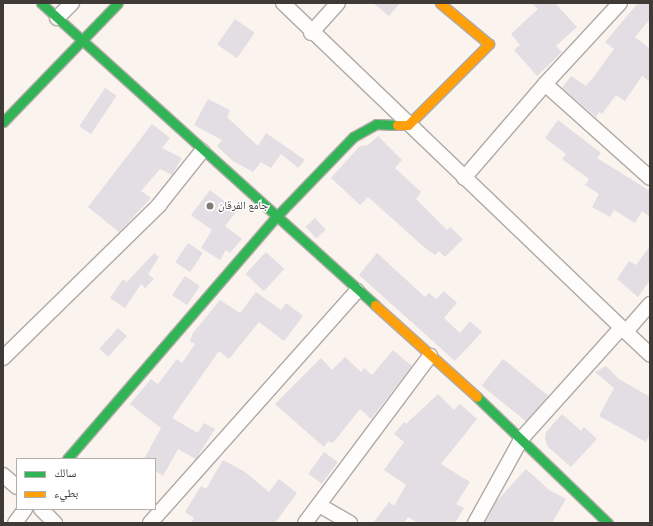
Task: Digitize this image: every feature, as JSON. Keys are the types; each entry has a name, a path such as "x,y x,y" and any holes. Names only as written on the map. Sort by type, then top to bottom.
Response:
{"street":[{"path":"41,3 81,42 522,438 608,523"},
{"path":"56,18 72,3"},
{"path":"3,122 118,3"},
{"path":"283,3 312,33 408,125 650,354"},
{"path":"312,33 338,3"},
{"path":"68,458 276,217 353,137 376,124 408,125 489,44 440,3"},
{"path":"464,178 545,84 620,3"},
{"path":"545,84 650,178"},
{"path":"3,358 159,205 202,151"},
{"path":"150,523 357,291"},
{"path":"475,523 522,438 623,330 650,304"},
{"path":"305,523 430,356"},
{"path":"3,475 16,486"},
{"path":"319,504 350,523"},
{"path":"15,523 24,510"},
{"path":"42,510 55,523"}],"building":[{"path":"373,3 400,3 389,16"},
{"path":"531,3 555,3 577,27 556,46 562,52 537,76 514,50 520,45 511,34 538,9"},
{"path":"638,3 650,3 650,19 635,37 650,49 650,82 642,76 625,101 616,95 602,114 599,112 596,117 562,88 571,76 586,86 614,49 605,42"},
{"path":"235,19 255,33 237,58 217,44"},
{"path":"105,88 117,96 91,134 79,126"},
{"path":"208,99 230,110 227,117 258,146 266,133 305,160 298,168 281,154 271,168 261,162 253,172 233,161 217,146 222,140 194,125"},
{"path":"558,120 601,153 597,158 650,191 650,217 642,211 635,223 614,210 610,217 592,207 599,194 585,185 589,179 562,159 566,154 545,138"},
{"path":"152,124 170,138 162,148 182,158 172,175 160,169 141,191 151,198 119,232 88,207"},
{"path":"378,136 402,160 395,168 421,192 416,199 447,230 450,227 463,239 445,257 439,251 435,255 424,247 368,197 360,205 331,178 360,146 368,145"},
{"path":"210,190 237,211 225,226 242,239 230,253 226,250 220,260 201,248 212,230 191,215"},
{"path":"315,218 326,230 316,239 305,227"},
{"path":"188,243 203,253 190,272 175,262"},
{"path":"650,246 650,280 638,297 617,279 629,261 636,265"},
{"path":"266,252 284,269 264,291 246,274"},
{"path":"154,253 159,257 148,274 154,279 145,288 141,284 125,308 110,298 123,279 127,282"},
{"path":"377,253 425,297 429,293 436,299 444,291 457,303 444,318 460,333 470,321 482,332 455,361 359,275"},
{"path":"185,276 200,286 187,305 172,295"},
{"path":"256,292 281,310 286,303 303,316 284,341 259,322 229,359 219,351 172,418 198,433 204,423 215,429 196,459 178,449 163,476 156,472 156,458 145,458 161,428 130,404 151,379 158,384 177,359 182,363 195,344 190,341 193,333 220,300 240,313"},
{"path":"118,328 127,336 108,357 99,349"},
{"path":"393,350 412,366 371,419 360,409 333,443 328,441 324,447 275,404 321,358 332,370 345,357 361,372 364,368 372,375"},
{"path":"503,359 548,396 527,422 482,385"},
{"path":"606,366 619,379 650,397 650,434 646,442 599,416 614,388 595,372"},
{"path":"438,394 454,410 460,404 477,419 441,464 470,482 456,504 464,508 455,523 418,523 408,517 404,523 373,523 389,502 394,506 406,485 384,470 404,442 394,434 404,422 406,424"},
{"path":"562,414 581,431 584,427 597,439 571,467 548,447 545,439 546,432"},
{"path":"324,452 338,462 322,484 308,474"},
{"path":"223,460 245,472 269,492 279,479 297,493 275,523 191,523 194,518 185,512 201,486 206,489"},
{"path":"526,469 549,490 566,499 552,523 485,523 496,502"}],"traffic: fast":[{"path":"41,3 375,305"},
{"path":"3,122 118,3"},
{"path":"68,458 276,217 353,137 376,124 397,125"},
{"path":"477,397 608,523"}],"traffic: slow":[{"path":"397,125 408,125 489,44 440,3"},
{"path":"375,305 477,397"}],"place":[{"name":"جامع الفرقان","path":"210,206"}]}
